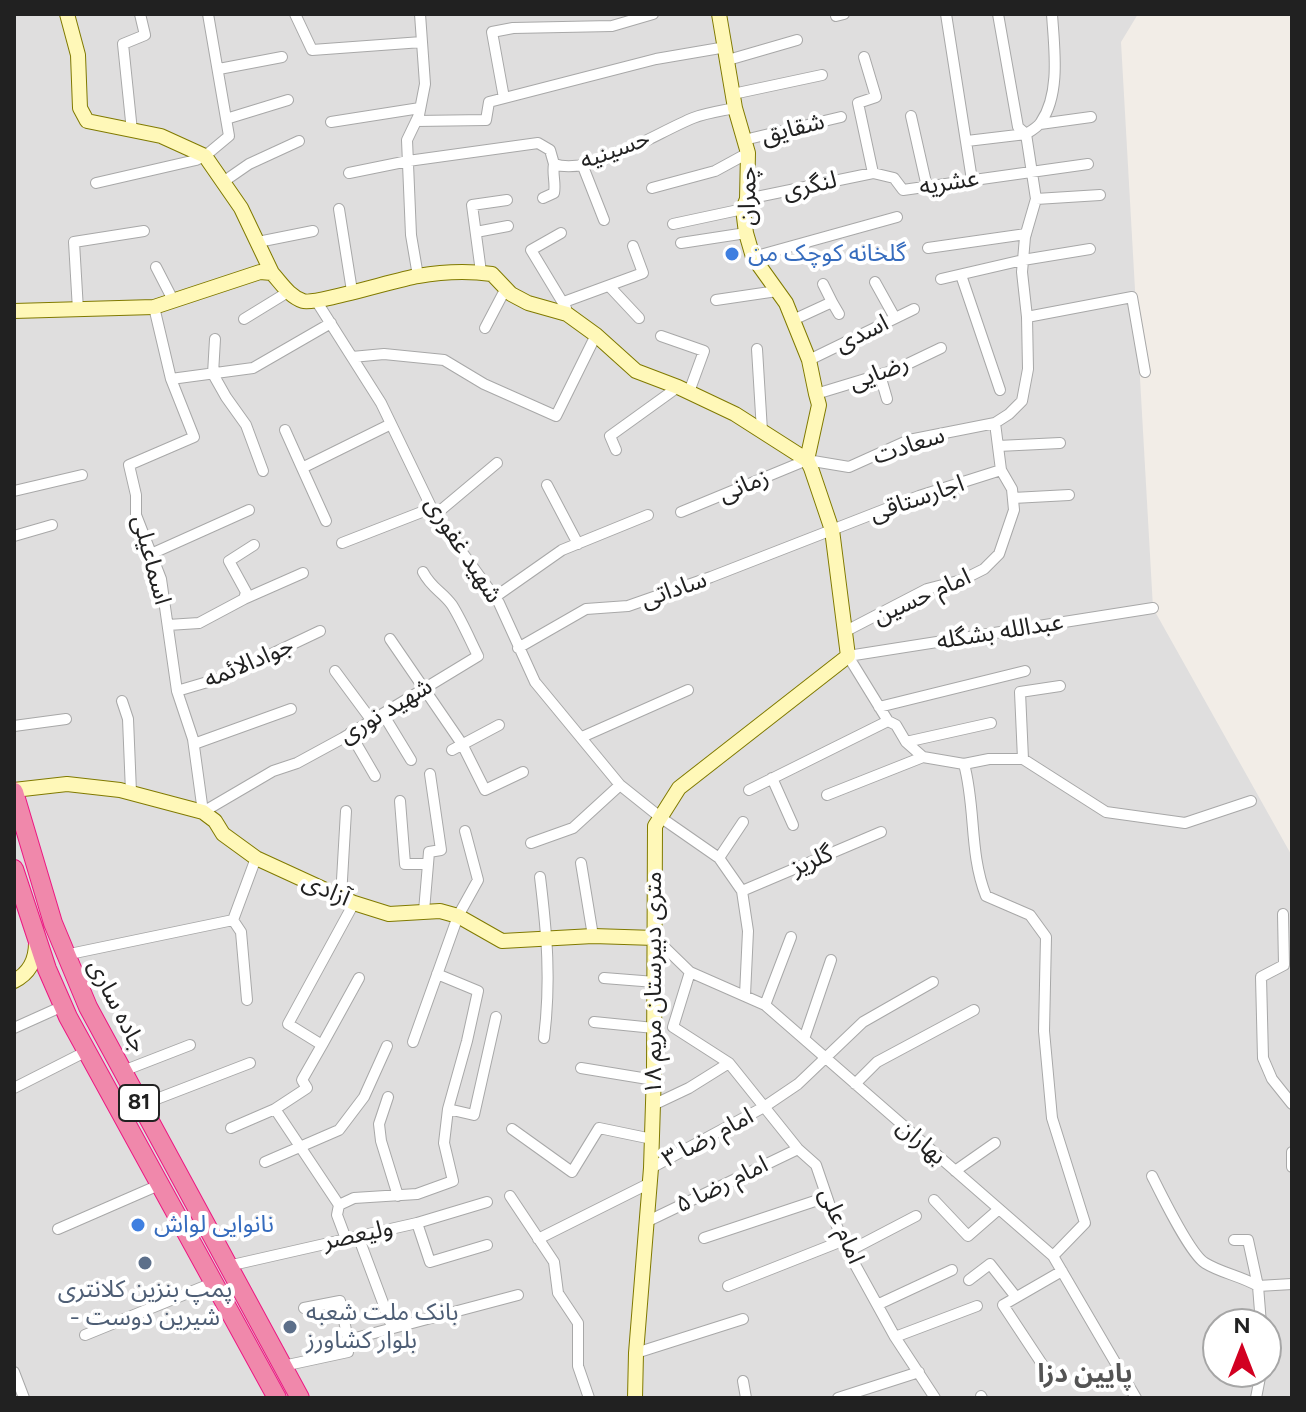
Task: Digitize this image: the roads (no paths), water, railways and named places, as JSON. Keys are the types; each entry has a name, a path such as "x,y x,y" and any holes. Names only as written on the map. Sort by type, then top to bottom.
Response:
{"highway":[{"name":"جاده ساری","path":"14,791 65,955 88,1007 300,1398"},
{"name":"جاده ساری","path":"14,869 36,941 60,998 277,1398"}],"street":[{"path":"67,14 78,55 80,108 87,121 161,136 205,156 241,208 272,273 288,292 306,303 418,276 492,274 528,303 571,317 636,371 735,414 807,460 825,502 832,530 848,656 888,721 896,725 906,742 923,757"},
{"path":"132,131 123,44 145,35 140,14"},
{"path":"96,183 205,156 229,136 208,14"},
{"path":"295,14 312,50 422,42"},
{"path":"418,276 411,235 407,140 416,121 425,84 420,14"},
{"path":"504,98 492,32 513,28 612,26 653,14"},
{"name":"چمران","path":"719,14 734,101 746,147 746,233 753,257 786,303 809,360 819,405 807,460"},
{"path":"946,14 972,180"},
{"path":"998,14 1018,127 1026,134 1036,199 1026,234 1022,272 1027,317 1132,297 1145,372"},
{"path":"1040,124 1051,100 1054,58 1052,14"},
{"path":"416,121 486,120 489,102 504,98 656,59 727,54 797,40"},
{"path":"219,69 282,57"},
{"path":"864,57 876,97 858,103 873,173"},
{"name":"حسینیه","path":"408,161 538,143 550,150 554,164 564,167 582,164 601,160 734,101 822,75"},
{"path":"226,119 288,100"},
{"path":"331,122 420,108"},
{"path":"911,116 927,187"},
{"name":"شقایق","path":"652,188 715,171 746,147 841,117"},
{"path":"967,141 1026,134 1040,124 1091,117"},
{"path":"223,182 249,164 299,141"},
{"path":"349,173 408,161"},
{"path":"543,198 554,193 554,164"},
{"path":"582,164 604,220"},
{"name":"عشریه","path":"873,173 894,178 903,190 1088,164"},
{"name":"لنگری","path":"673,224 873,173"},
{"path":"1036,199 1100,195"},
{"path":"481,272 472,205 507,200"},
{"path":"339,209 352,291"},
{"path":"753,257 897,217"},
{"path":"476,232 508,226"},
{"path":"78,310 74,242 144,231"},
{"path":"258,242 313,231"},
{"path":"561,233 531,250 571,317"},
{"path":"681,243 746,233"},
{"path":"928,248 1026,234"},
{"path":"564,302 643,273 633,246"},
{"path":"941,279 1023,260 1090,249"},
{"path":"156,267 173,300"},
{"path":"14,311 154,307 260,272 272,273"},
{"path":"961,275 1000,390"},
{"path":"875,282 895,318"},
{"path":"823,284 839,314"},
{"path":"609,286 639,318"},
{"path":"485,328 506,288"},
{"path":"716,300 777,291"},
{"path":"244,319 288,292"},
{"name":"شهید غفوری","path":"317,302 391,424 434,512 495,597 535,682 620,785 660,817"},
{"path":"793,320 832,302"},
{"name":"اسماعیلی","path":"154,307 171,379 194,437 129,465 136,495 136,515 161,579 177,691 194,744 203,812"},
{"name":"اسدی","path":"809,360 914,309"},
{"name":"سعادت","path":"807,460 849,467 909,440 995,423 1009,414 1022,401 1028,369 1027,317"},
{"path":"171,379 253,368 331,323"},
{"path":"352,357 384,354 444,360 484,384 556,416 596,335"},
{"path":"616,450 610,436 684,390 704,351 661,336"},
{"path":"215,339 213,374 246,425 263,471"},
{"name":"رضایی","path":"816,394 880,375 941,348"},
{"path":"757,349 762,431"},
{"path":"880,375 887,399"},
{"path":"995,423 1001,470 1012,489 1013,498 1069,495"},
{"path":"302,468 391,424"},
{"path":"285,430 326,521"},
{"path":"998,446 1060,443"},
{"name":"زمانی","path":"681,512 807,460"},
{"path":"342,543 434,512 497,463"},
{"name":"اجارستاقی","path":"832,530 919,496 1001,470"},
{"path":"14,491 82,475"},
{"path":"547,485 578,544"},
{"name":"امام حسین","path":"846,631 927,589 962,580 984,569 999,554 1007,537 1014,510 1013,498"},
{"path":"151,554 249,510"},
{"path":"495,597 562,550 648,515"},
{"path":"14,536 52,525"},
{"name":"ساداتی","path":"518,648 586,609 628,606 832,530"},
{"path":"244,599 246,592 229,561 254,545"},
{"name":"شهید نوری","path":"203,812 273,771 297,763 372,721 478,656 452,606 432,587 423,572"},
{"path":"168,625 199,623 303,573"},
{"name":"عبدالله بشگله","path":"848,656 1153,608"},
{"name":"جوادالائمه","path":"177,691 221,678 320,631"},
{"path":"390,639 425,688 485,790 523,772"},
{"name":"۱۸ متری دبیرستان مریم","path":"635,1398 652,1139 655,826 679,788 848,656"},
{"path":"335,671 372,721"},
{"path":"879,707 1025,671"},
{"path":"1023,759 1020,692 1060,686"},
{"path":"582,737 688,690"},
{"path":"122,701 128,719 131,792"},
{"path":"194,744 291,709"},
{"path":"383,714 411,760"},
{"path":"14,726 66,719"},
{"path":"749,790 888,721"},
{"path":"906,742 991,723"},
{"path":"457,747 499,725"},
{"path":"350,733 375,776"},
{"path":"827,795 923,757 964,764 989,759 1023,759 1106,812 1185,823 1251,801"},
{"path":"964,764 970,785 975,861 986,896 1030,915 1046,937 1044,1031 1052,1118 1085,1223 1053,1256"},
{"path":"424,911 429,852 441,850 430,774"},
{"path":"772,778 793,825"},
{"name":"آزادی","path":"14,791 67,784 131,792 203,812 215,821 223,834 256,858 348,900 389,914 440,911 458,916 502,941 593,936 655,938"},
{"path":"531,843 573,828 620,785"},
{"path":"400,801 405,864 428,864"},
{"path":"322,1045 288,1024 348,900 346,811"},
{"path":"660,817 719,858 742,891 748,931 745,995"},
{"path":"719,858 743,822"},
{"path":"413,1042 458,916 478,880 465,831"},
{"name":"گلریز","path":"742,891 881,832"},
{"path":"233,920 256,858"},
{"path":"581,863 593,936"},
{"path":"540,877 549,976 544,1038"},
{"path":"1283,914 1284,965 1261,977 1263,1058 1272,1079 1292,1104"},
{"path":"65,955 233,920"},
{"path":"233,920 241,932 247,1000"},
{"path":"765,1005 791,937"},
{"name":"بهاران","path":"655,938 690,972 765,1005 1053,1256 1136,1398"},
{"path":"18,980 30,968 36,955 36,941"},
{"path":"804,1039 831,960"},
{"name":"امام علی","path":"690,972 673,1027 730,1064 798,1149 816,1165 845,1246 895,1337 935,1398"},
{"path":"339,1205 354,1198 417,1194 453,1181 444,1143 448,1109 478,991 437,974"},
{"path":"14,1028 60,998 34,978 18,980"},
{"path":"231,1128 275,1109 307,1088 302,1080 359,978"},
{"path":"604,978 655,982"},
{"name":"امام رضا ۳","path":"538,1239 764,1107 798,1084 863,1022 933,982"},
{"path":"855,1084 877,1062 974,1010"},
{"path":"448,1109 474,1115 496,1017"},
{"path":"594,1022 654,1028"},
{"path":"123,1071 190,1045"},
{"path":"265,1162 339,1130 364,1097 387,1046"},
{"path":"14,1088 87,1051"},
{"path":"141,1105 250,1063"},
{"path":"653,1105 730,1064"},
{"path":"581,1068 654,1080"},
{"path":"388,1097 379,1124 381,1141 398,1196"},
{"path":"275,1109 339,1205 337,1215 346,1239"},
{"path":"512,1129 572,1172 599,1128 652,1139"},
{"path":"955,1171 995,1143"},
{"name":"امام رضا ۵","path":"646,1222 798,1149"},
{"path":"1292,1152 1292,1167"},
{"path":"1152,1176 1175,1220 1203,1262 1258,1286 1292,1284"},
{"path":"58,1229 159,1185"},
{"path":"510,1196 554,1262 558,1293 578,1323 578,1366 589,1398"},
{"path":"704,1238 827,1197"},
{"path":"934,1200 968,1236 999,1209"},
{"name":"ولیعصر","path":"228,1266 417,1223 487,1202"},
{"path":"728,1286 845,1246 916,1216"},
{"path":"417,1223 430,1262 487,1245"},
{"path":"358,1236 392,1327"},
{"path":"1234,1240 1248,1240 1260,1308"},
{"path":"969,1280 990,1264 1016,1297"},
{"path":"879,1304 952,1270"},
{"path":"1044,1367 1003,1305 1062,1271"},
{"path":"85,1335 215,1282"},
{"path":"348,1340 518,1295"},
{"path":"283,1366 348,1352 340,1301 304,1308"},
{"path":"895,1337 977,1306"},
{"path":"636,1353 743,1319"},
{"path":"14,1372 24,1398"},
{"path":"838,1398 919,1372"},
{"path":"743,1381 746,1398"}],"place":[{"name":"گلخانه کوچک من","path":"732,254"},
{"name":"نانوایی لواش","path":"138,1225"},
{"name":"پمپ بنزین کلانتری - شیرین دوست","path":"145,1263"},
{"name":"بانک ملت شعبه بلوار کشاورز","path":"290,1327"}],"district":[{"name":"پایین دزا","path":"1085,1374"}]}
